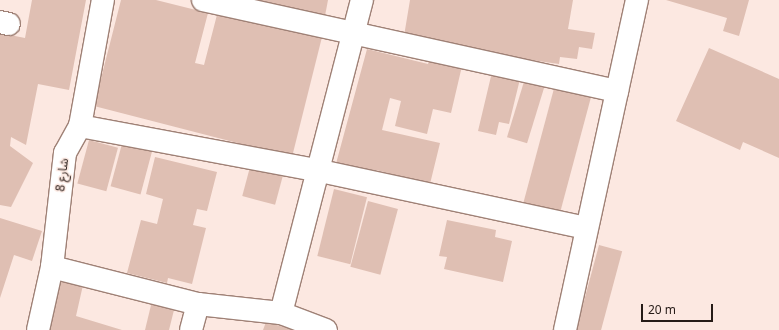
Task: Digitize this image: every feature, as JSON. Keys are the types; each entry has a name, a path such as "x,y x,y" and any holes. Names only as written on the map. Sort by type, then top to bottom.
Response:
{"street":[{"name":"شارع 8","path":"38,330 52,267 65,153 80,126 103,0"},
{"path":"203,0 354,35 618,91"},
{"path":"281,313 316,170 354,35 362,0"},
{"path":"565,330 586,228 618,91 637,0"},
{"path":"80,126 316,170 586,228"},
{"path":"52,267 198,304 281,313 326,330"},
{"path":"192,330 198,304"}],"building":[{"path":"32,0 86,0 69,90 38,84 26,145 11,137 10,146 33,163 11,207 0,205 0,33 25,38"},
{"path":"121,0 156,0 208,13 195,63 204,65 219,7 323,33 292,157 94,106"},
{"path":"218,0 328,0 324,21"},
{"path":"410,0 573,0 568,29 595,33 592,49 579,47 577,59 560,57 559,64 403,42"},
{"path":"666,0 749,0 739,36 723,31 727,18"},
{"path":"709,48 779,79 779,158 743,142 740,150 676,121"},
{"path":"367,49 428,64 430,58 462,66 451,113 433,109 427,134 395,126 401,101 390,98 382,130 440,143 430,184 376,170 373,181 334,171"},
{"path":"492,72 520,79 509,124 499,122 496,135 478,131"},
{"path":"526,75 546,81 527,143 507,137"},
{"path":"556,81 593,91 560,213 523,203"},
{"path":"89,140 118,148 106,191 77,183"},
{"path":"123,140 153,148 141,194 111,186"},
{"path":"155,157 217,172 207,211 197,209 193,225 206,228 192,284 168,278 167,283 127,273 141,220 157,224 163,199 146,194"},
{"path":"250,167 283,176 275,205 242,196"},
{"path":"334,189 367,197 350,264 317,256"},
{"path":"368,201 398,209 380,275 350,267"},
{"path":"0,218 42,231 32,261 14,255 0,298"},
{"path":"447,220 496,230 495,237 512,241 503,282 444,269 447,257 439,256"},
{"path":"599,245 622,251 601,330 576,330"},
{"path":"56,278 83,285 76,316 122,330 44,330"},
{"path":"152,301 175,306 169,330 145,330"},
{"path":"266,322 295,330 263,330"}]}
